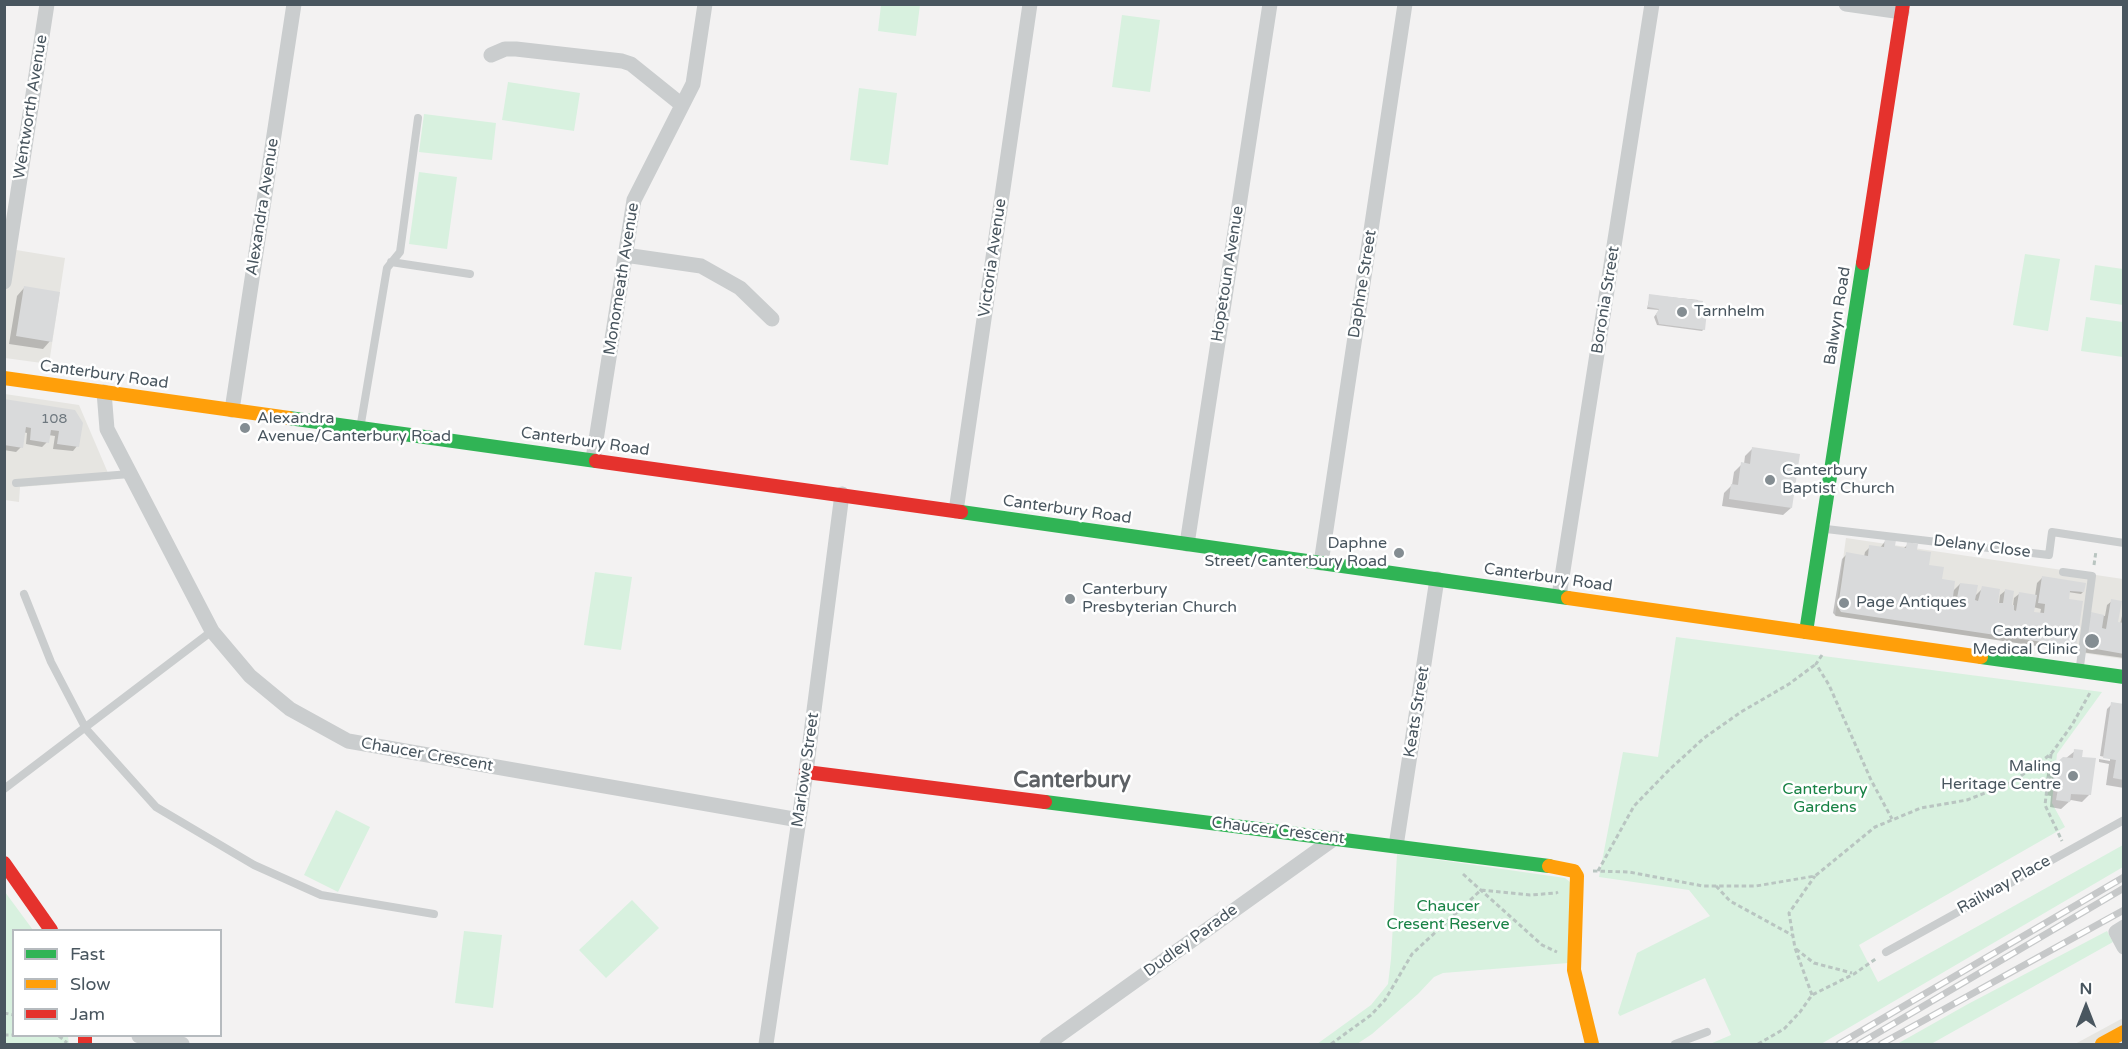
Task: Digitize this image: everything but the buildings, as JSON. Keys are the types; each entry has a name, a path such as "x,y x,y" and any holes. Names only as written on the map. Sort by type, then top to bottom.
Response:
{"main road":[{"name":"Balwyn Road","path":"1806,632 1902,8"},
{"name":"Canterbury Road","path":"4,378 956,510 2124,677"},
{"name":"Chaucer Crescent","path":"806,772 1335,838 1574,871"},
{"path":"4,863 50,929"},
{"path":"1574,871 1577,876 1574,970 1593,1044"},
{"path":"2102,1044 2124,1032"}],"street":[{"name":"Wentworth Avenue","path":"4,282 47,4"},
{"name":"Alexandra Avenue","path":"232,410 294,4"},
{"name":"Monomeath Avenue","path":"593,459 634,200 693,84 705,4"},
{"name":"Victoria Avenue","path":"956,510 1030,4"},
{"name":"Hopetoun Avenue","path":"1187,544 1270,4"},
{"name":"Daphne Street","path":"1321,563 1405,4"},
{"name":"Boronia Street","path":"1559,596 1652,4"},
{"path":"1846,4 1902,8"},
{"path":"491,55 505,49 516,49 622,61 641,70 682,105"},
{"path":"625,255 701,266 740,288 772,319"},
{"name":"Chaucer Crescent","path":"104,392 107,429 212,631 250,675 290,709 348,741 799,820"},
{"name":"Marlowe Street","path":"766,1044 806,772 842,494"},
{"name":"Keats Street","path":"1396,846 1437,579"},
{"name":"Dudley Parade","path":"1047,1044 1335,838"},
{"path":"2124,927 2116,932 2124,947"},
{"path":"149,1037 182,1044"}],"lane":[{"path":"361,428 387,268 400,252 418,118"},
{"path":"391,262 470,274"},
{"path":"16,483 130,474"},
{"name":"Delany Close","path":"1821,528 2049,555 2052,532 2124,543"},
{"path":"2063,572 2092,576 2080,671"},
{"path":"24,594 51,662 86,729 156,807 254,866 321,894 434,914"},
{"path":"4,789 86,729 212,631"},
{"name":"Railway Place","path":"1886,952 2124,819"},
{"path":"1675,1044 1707,1032"}],"path":[{"path":"2092,576 2098,539"},
{"path":"1598,871 1634,806 1669,770 1704,738 1741,712 1789,684 1816,664 1833,636"},
{"path":"1816,664 1829,685 1871,780 1892,819"},
{"path":"1812,995 1794,948 1789,913 1815,876 1875,826 1921,808 1967,800 2011,783 2051,754 2072,725 2101,674"},
{"path":"2051,754 2045,805 2068,850"},
{"path":"1457,870 1542,945 1574,961"},
{"path":"1331,1044 1371,1015 1385,1000 1412,954 1481,890 1530,894 1556,893 1574,871 1629,872 1704,886 1756,886 1815,876"},
{"path":"1715,886 1730,901 1792,934"},
{"path":"1794,948 1814,963 1854,974"},
{"path":"1758,1044 1784,1029 1812,995 1854,974 1886,952"}],"shaded area":[{"path":"4,248 65,258 49,364 5,358"},
{"path":"5,394 79,405 111,480 20,487 19,502 5,500"},
{"path":"1846,538 2123,579 2123,659 1835,616"},
{"path":"2123,1018 2123,1044 2075,1044"}],"green space":[{"path":"881,5 920,5 916,36 878,31"},
{"path":"1122,15 1160,20 1150,92 1112,87"},
{"path":"508,82 580,93 574,131 502,120"},
{"path":"859,88 897,93 888,165 850,160"},
{"path":"424,114 496,123 492,160 419,152"},
{"path":"419,172 457,177 447,249 409,244"},
{"path":"2025,254 2060,259 2048,331 2013,325"},
{"path":"2095,265 2123,269 2123,305 2090,300"},
{"path":"2086,317 2123,322 2123,357 2081,351"},
{"path":"595,572 632,577 621,650 584,645"},
{"name":"Canterbury Gardens","path":"1676,637 2102,692 2057,754 2052,803 2065,827 1859,945 1878,982 2123,845 2123,867 1821,1044 1710,1044 1731,1035 1705,978 1620,1016 1618,1013 1637,953 1710,916 1689,890 1599,877 1623,752 1658,757"},
{"path":"336,810 370,827 338,892 304,875"},
{"name":"Chaucer Cresent Reserve","path":"1397,854 1565,878 1570,882 1568,963 1443,973 1434,977 1418,994 1357,1044 1317,1044 1371,1005 1388,984"},
{"path":"5,892 32,929 12,929 12,1037 68,1037 69,1044 5,1044"},
{"path":"632,900 659,928 606,978 579,950"},
{"path":"464,931 502,935 493,1008 455,1003"},
{"path":"2107,931 2113,942 1931,1044 1897,1044 1968,1004"}],"railway":[{"path":"1839,1044 2124,877"},
{"path":"1859,1044 2124,888"},
{"path":"1881,1044 2124,910"}],"traffic: fast":[{"path":"1806,632 1863,263"},
{"path":"289,418 596,461"},
{"path":"961,512 1568,598"},
{"path":"1981,657 2124,677"},
{"path":"1045,802 1549,866"}],"traffic: slow":[{"path":"4,378 289,418"},
{"path":"1568,598 1981,657"},
{"path":"1549,866 1574,871 1577,876 1574,970 1592,1044"},
{"path":"2102,1044 2124,1032"}],"traffic: jam":[{"path":"1863,263 1903,4"},
{"path":"596,461 961,512"},
{"path":"806,772 1045,802"},
{"path":"4,863 50,929"},
{"path":"85,1037 85,1044"}],"place":[{"name":"Tarnhelm","path":"1682,312"},
{"name":"Alexandra Avenue/Canterbury Road","path":"245,428"},
{"name":"Canterbury Baptist Church","path":"1770,480"},
{"name":"Daphne Street/Canterbury Road","path":"1399,553"},
{"name":"Canterbury Presbyterian Church","path":"1070,599"},
{"name":"Page Antiques","path":"1844,603"},
{"name":"Canterbury Medical Clinic","path":"2092,641"},
{"name":"Maling Heritage Centre","path":"2073,776"}],"district":[{"name":"Canterbury","path":"1072,781"}]}
